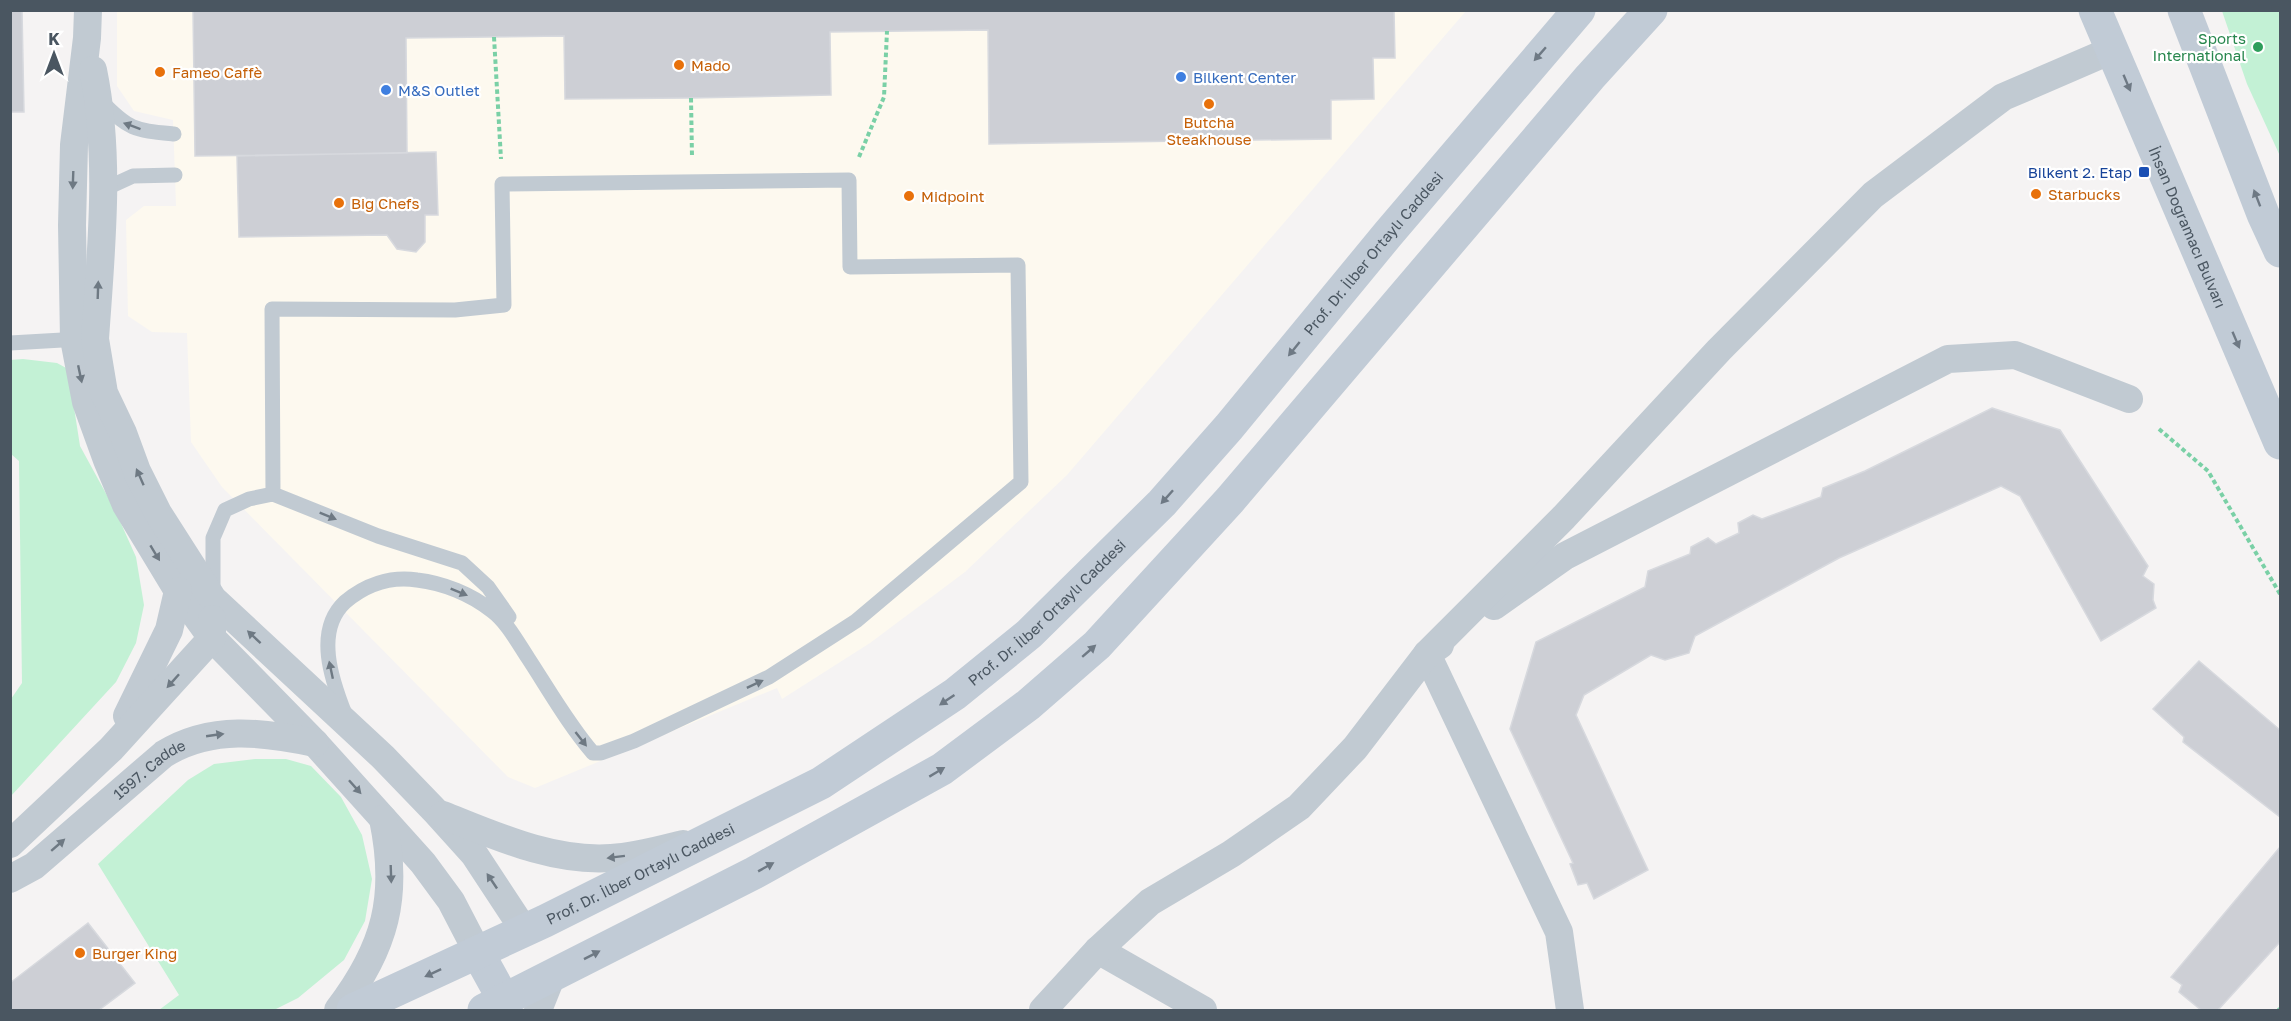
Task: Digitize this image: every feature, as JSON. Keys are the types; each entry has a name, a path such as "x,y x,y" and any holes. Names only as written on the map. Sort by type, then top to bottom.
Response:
{"street":[{"name":"Prof. Dr. İlber Ortaylı Caddesi","path":"353,1011 478,953 830,777 955,694 1045,619 1162,503 1229,428 1388,234 1579,10"},
{"path":"87,24 74,145 72,225 84,339 86,402 107,460 126,505 178,591 212,638 382,817 451,902 478,953 494,1005 754,873 942,770 1028,705 1097,645 1230,500 1582,86 1651,10"},
{"name":"İhsan Doğramacı Bulvarı","path":"2095,10 2280,443"},
{"path":"2184,10 2263,214 2280,251"},
{"path":"87,24 99,99 102,167 101,207 84,339 140,478 158,513 213,599 349,726 437,813 474,854 552,975"},
{"path":"1043,1011 1098,950 1150,902 1232,854 1299,807 1354,748 1427,654 1564,517 1719,350 1873,195 2003,96 2112,50"},
{"path":"74,145 102,167"},
{"path":"1427,654 1565,555 1948,359 2015,355 2129,399"},
{"path":"111,749 169,630 178,591"},
{"path":"10,843 111,749 212,638 213,599"},
{"path":"1427,654 1559,932 1570,1011"},
{"name":"1597. Cadde","path":"10,879 34,866 164,754 177,746 197,738 222,734 255,734 315,744"},
{"path":"437,813 517,844 561,855 587,858 612,858 640,854 714,836"},
{"path":"338,1011 371,959 387,911 392,876 382,817"},
{"path":"1098,950 1203,1011"},
{"path":"538,1011 552,975"}],"lane":[{"path":"99,99 124,125 149,132 174,134"},
{"path":"102,167 133,176 175,175"},
{"path":"101,207 109,187 133,176"},
{"path":"273,494 272,309 455,310 504,305 502,184 849,180 850,267 1018,265 1021,482 856,621 779,671 634,741 601,753 593,753 578,735 512,634 494,612 473,598 430,581 387,580 356,593 332,620 329,661 335,689 349,726"},
{"path":"10,343 84,339"},
{"path":"213,599 213,538 225,510 249,499 273,494 378,536 462,563 488,587 510,618 512,634"}],"path":[{"path":"849,180 884,96 887,31"},
{"path":"495,37 502,184"},
{"path":"691,98 693,182"},
{"path":"2159,429 2208,471 2280,594"}],"shaded area":[{"path":"117,11 1466,11 1067,475 965,572 870,643 782,699 777,688 535,788 508,777 222,487 191,442 187,333 152,332 128,316 126,220 144,206 176,206 173,120 134,111 117,86"}],"green space":[{"name":"Sports International","path":"2222,11 2280,11 2280,156 2247,84"},
{"path":"23,359 57,363 68,369 80,446 115,510 136,557 144,605 136,643 116,682 11,796 11,699 22,683 19,461 11,454 10,360"},
{"path":"255,759 286,759 311,766 341,797 362,835 372,879 365,921 344,960 298,998 274,1010 159,1010 179,995 98,864 188,780 214,764"}],"building":[{"path":"10,10 22,10 24,112 10,112"},
{"name":"Bilkent Center","path":"193,10 1394,10 1395,58 1373,58 1374,99 1331,100 1331,139 989,144 988,30 830,32 831,95 691,98 565,99 564,36 406,38 407,153 195,156"},
{"path":"436,152 438,215 425,215 425,242 416,252 397,249 387,235 239,237 237,156"},
{"path":"1992,408 2060,430 2148,566 2143,576 2154,584 2153,600 2156,608 2101,641 2020,496 2001,486 1839,558 1695,636 1689,653 1665,660 1651,655 1584,695 1576,715 1648,870 1594,899 1587,883 1578,885 1570,864 1573,863 1510,729 1536,642 1645,587 1648,571 1690,554 1691,547 1708,538 1716,544 1739,533 1738,523 1753,515 1762,519 1821,497 1823,488 1865,471"},
{"path":"2199,661 2280,730 2280,817 2183,742 2184,737 2153,709"},
{"path":"2280,847 2280,942 2218,1010 2201,1010 2179,992 2182,985 2171,977"},
{"name":"Burger King","path":"88,923 135,983 99,1010 10,1010 10,983"}],"place":[{"name":"Sports International","path":"2258,47"},
{"name":"Mado","path":"679,65"},
{"name":"Fameo Caffè","path":"160,72"},
{"name":"Bilkent Center","path":"1181,77"},
{"name":"M&S Outlet","path":"386,90"},
{"name":"Butcha Steakhouse","path":"1209,104"},
{"name":"Bilkent 2. Etap","path":"2144,172"},
{"name":"Starbucks","path":"2036,194"},
{"name":"Midpoint","path":"909,196"},
{"name":"Big Chefs","path":"339,203"},
{"name":"Burger King","path":"80,953"}]}
